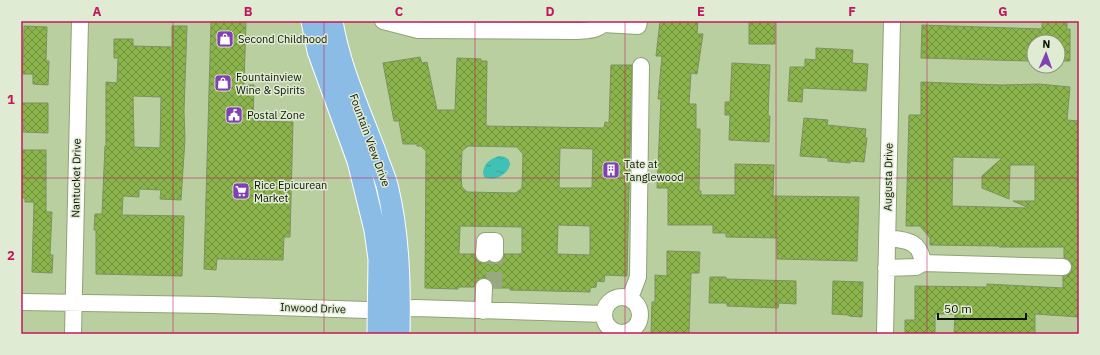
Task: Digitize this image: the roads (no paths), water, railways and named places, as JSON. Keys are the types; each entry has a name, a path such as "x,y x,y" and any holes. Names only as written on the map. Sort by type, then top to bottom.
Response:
{"main road":[{"name":"Fountain View Drive","path":"312,21 318,52 331,90 350,111 388,192 397,242 399,334"},
{"name":"Fountain View Drive","path":"332,21 333,31 343,65 358,161 376,230 379,259 378,334"}],"street":[{"name":"Nantucket Drive","path":"73,334 80,21"},
{"path":"383,21 418,30 578,31 596,29 603,23 638,26 638,21"},
{"name":"Augusta Drive","path":"885,334 892,21"},
{"path":"630,298 638,277 641,66"},
{"path":"887,238 904,240 916,245 922,255 924,263"},
{"path":"886,268 916,267 924,263 1063,267"},
{"path":"488,311 489,287"},
{"path":"618,297 630,298 638,307 640,318 638,324 629,333 612,330 605,320 605,309 612,300 618,297"},
{"name":"Inwood Drive","path":"21,302 379,310 416,308 604,314"}],"water":[{"path":"499,156 506,158 509,161 510,165 508,170 498,177 484,177 483,173 486,164 490,160"}],"tunnel":[{"path":"494,288 495,254"}],"place":[{"name":"Second Childhood","path":"225,39"},
{"name":"Fountainview Wine & Spirits","path":"223,83"},
{"name":"Postal Zone","path":"234,115"},
{"name":"Tate at Tanglewood","path":"611,170"},
{"name":"Rice Epicurean Market","path":"241,191"}]}
